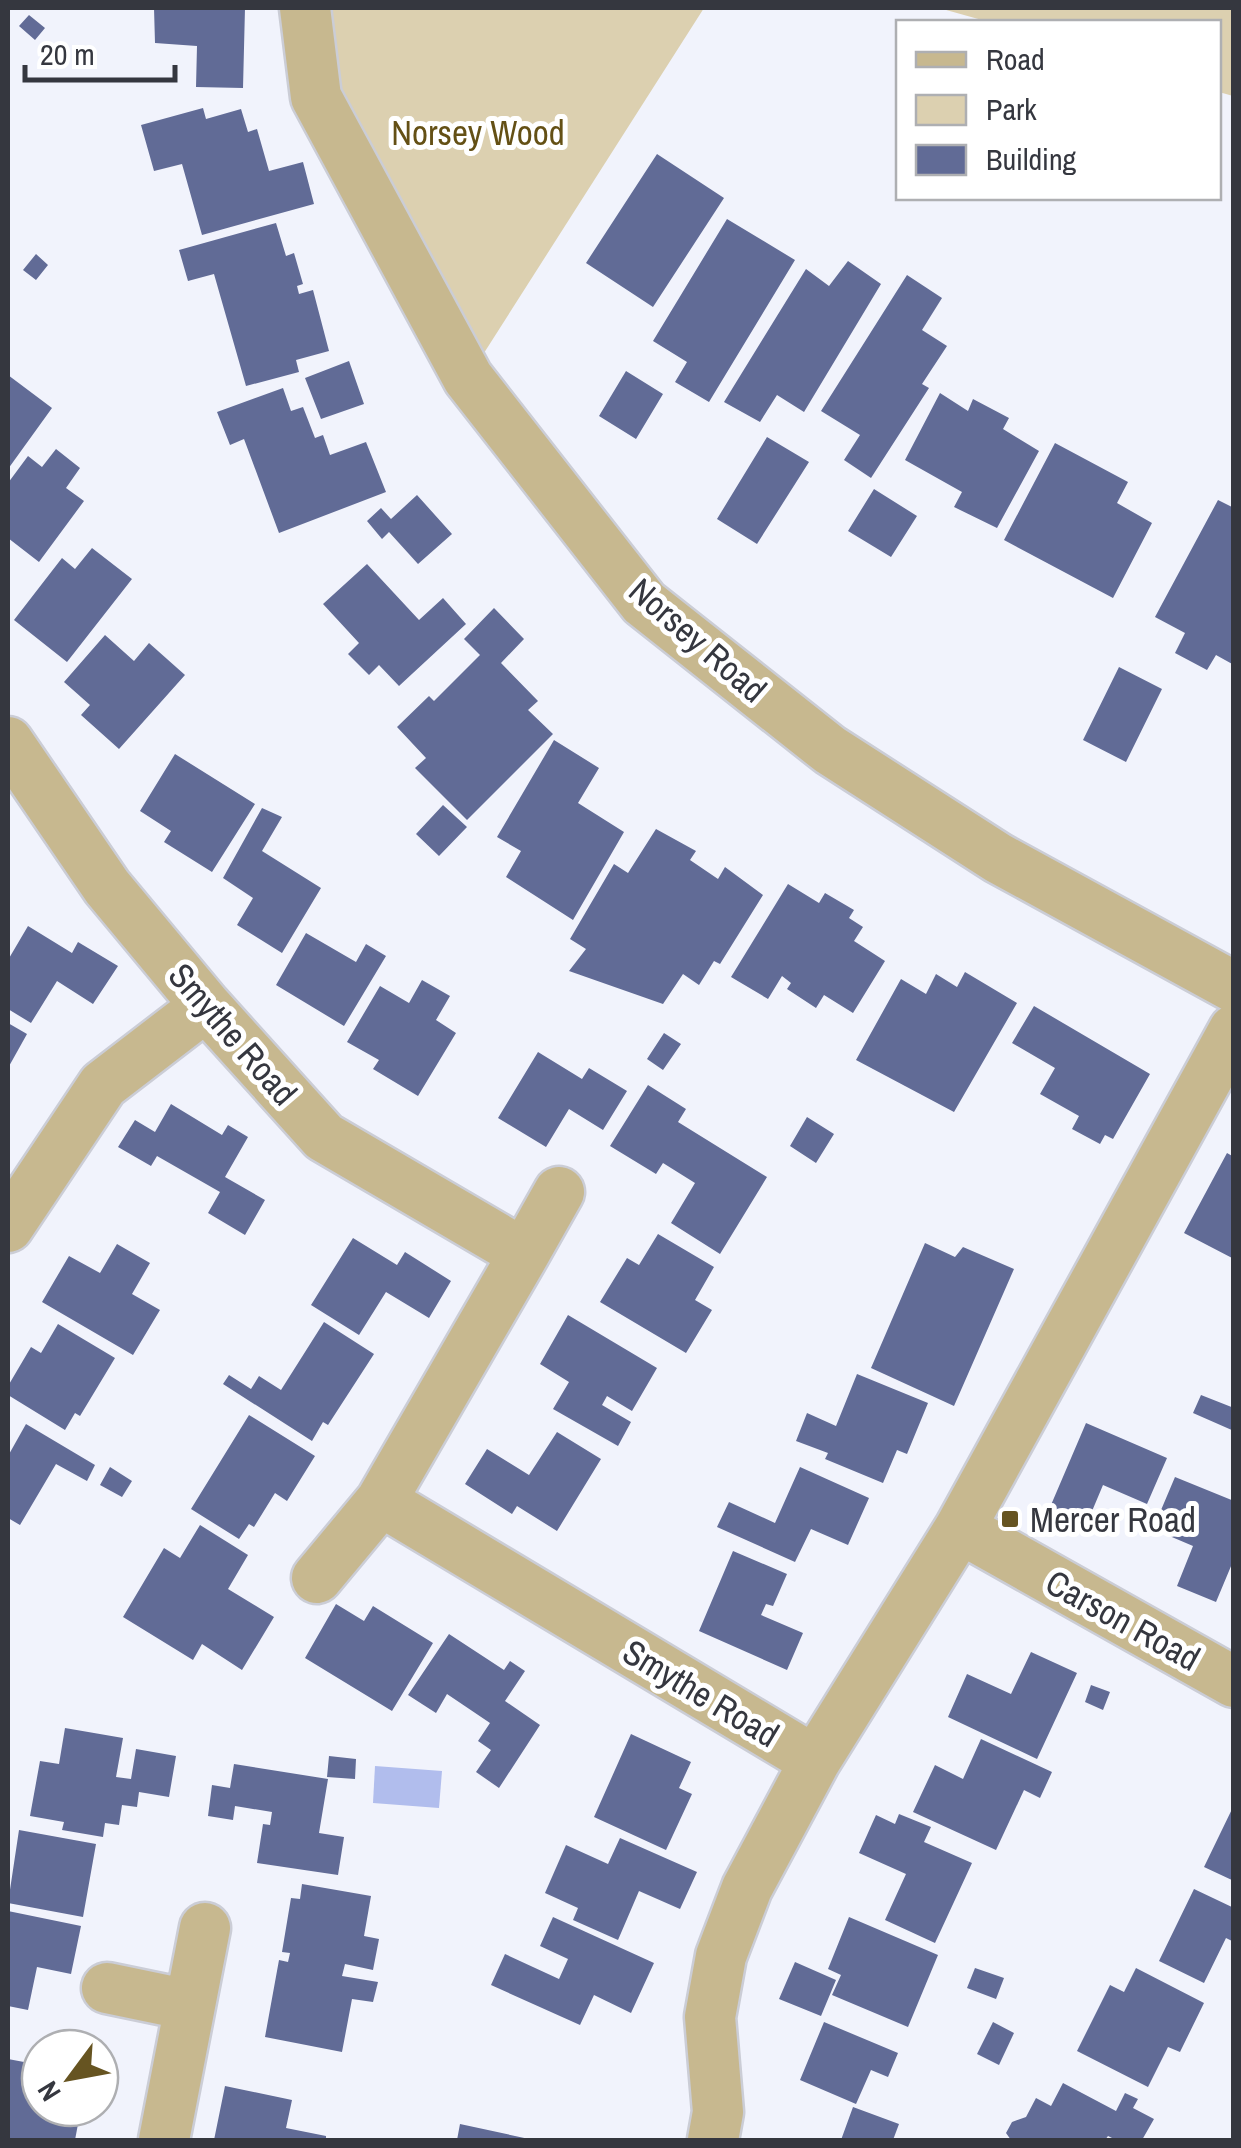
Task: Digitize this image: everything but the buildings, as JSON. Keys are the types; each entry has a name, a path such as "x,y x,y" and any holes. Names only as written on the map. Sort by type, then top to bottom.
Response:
{"street":[{"name":"Norsey Road","path":"305,8 316,97 468,378 644,603 830,750 998,858 1234,988"},
{"name":"Smythe Road","path":"8,742 107,888 324,1137 524,1254"},
{"path":"8,1227 103,1085 206,1006"},
{"path":"714,2140 718,2112 710,2017 721,1956 747,1888 816,1761 960,1528 1234,1030"},
{"path":"317,1578 382,1501 559,1192"},
{"name":"Smythe Road","path":"382,1501 816,1761"},
{"name":"Carson Road","path":"960,1528 1234,1682"},
{"path":"164,2140 205,1928"},
{"path":"107,1988 189,2005"}],"green space":[{"name":"Norsey Wood","path":"305,8 704,8 468,378 316,97"},
{"path":"939,8 1233,8 1233,96 1221,93 1221,20 982,20"}],"water":[{"path":"375,1766 442,1771 439,1808 373,1803"}],"place":[{"name":"Mercer Road","path":"1010,1519"}]}
